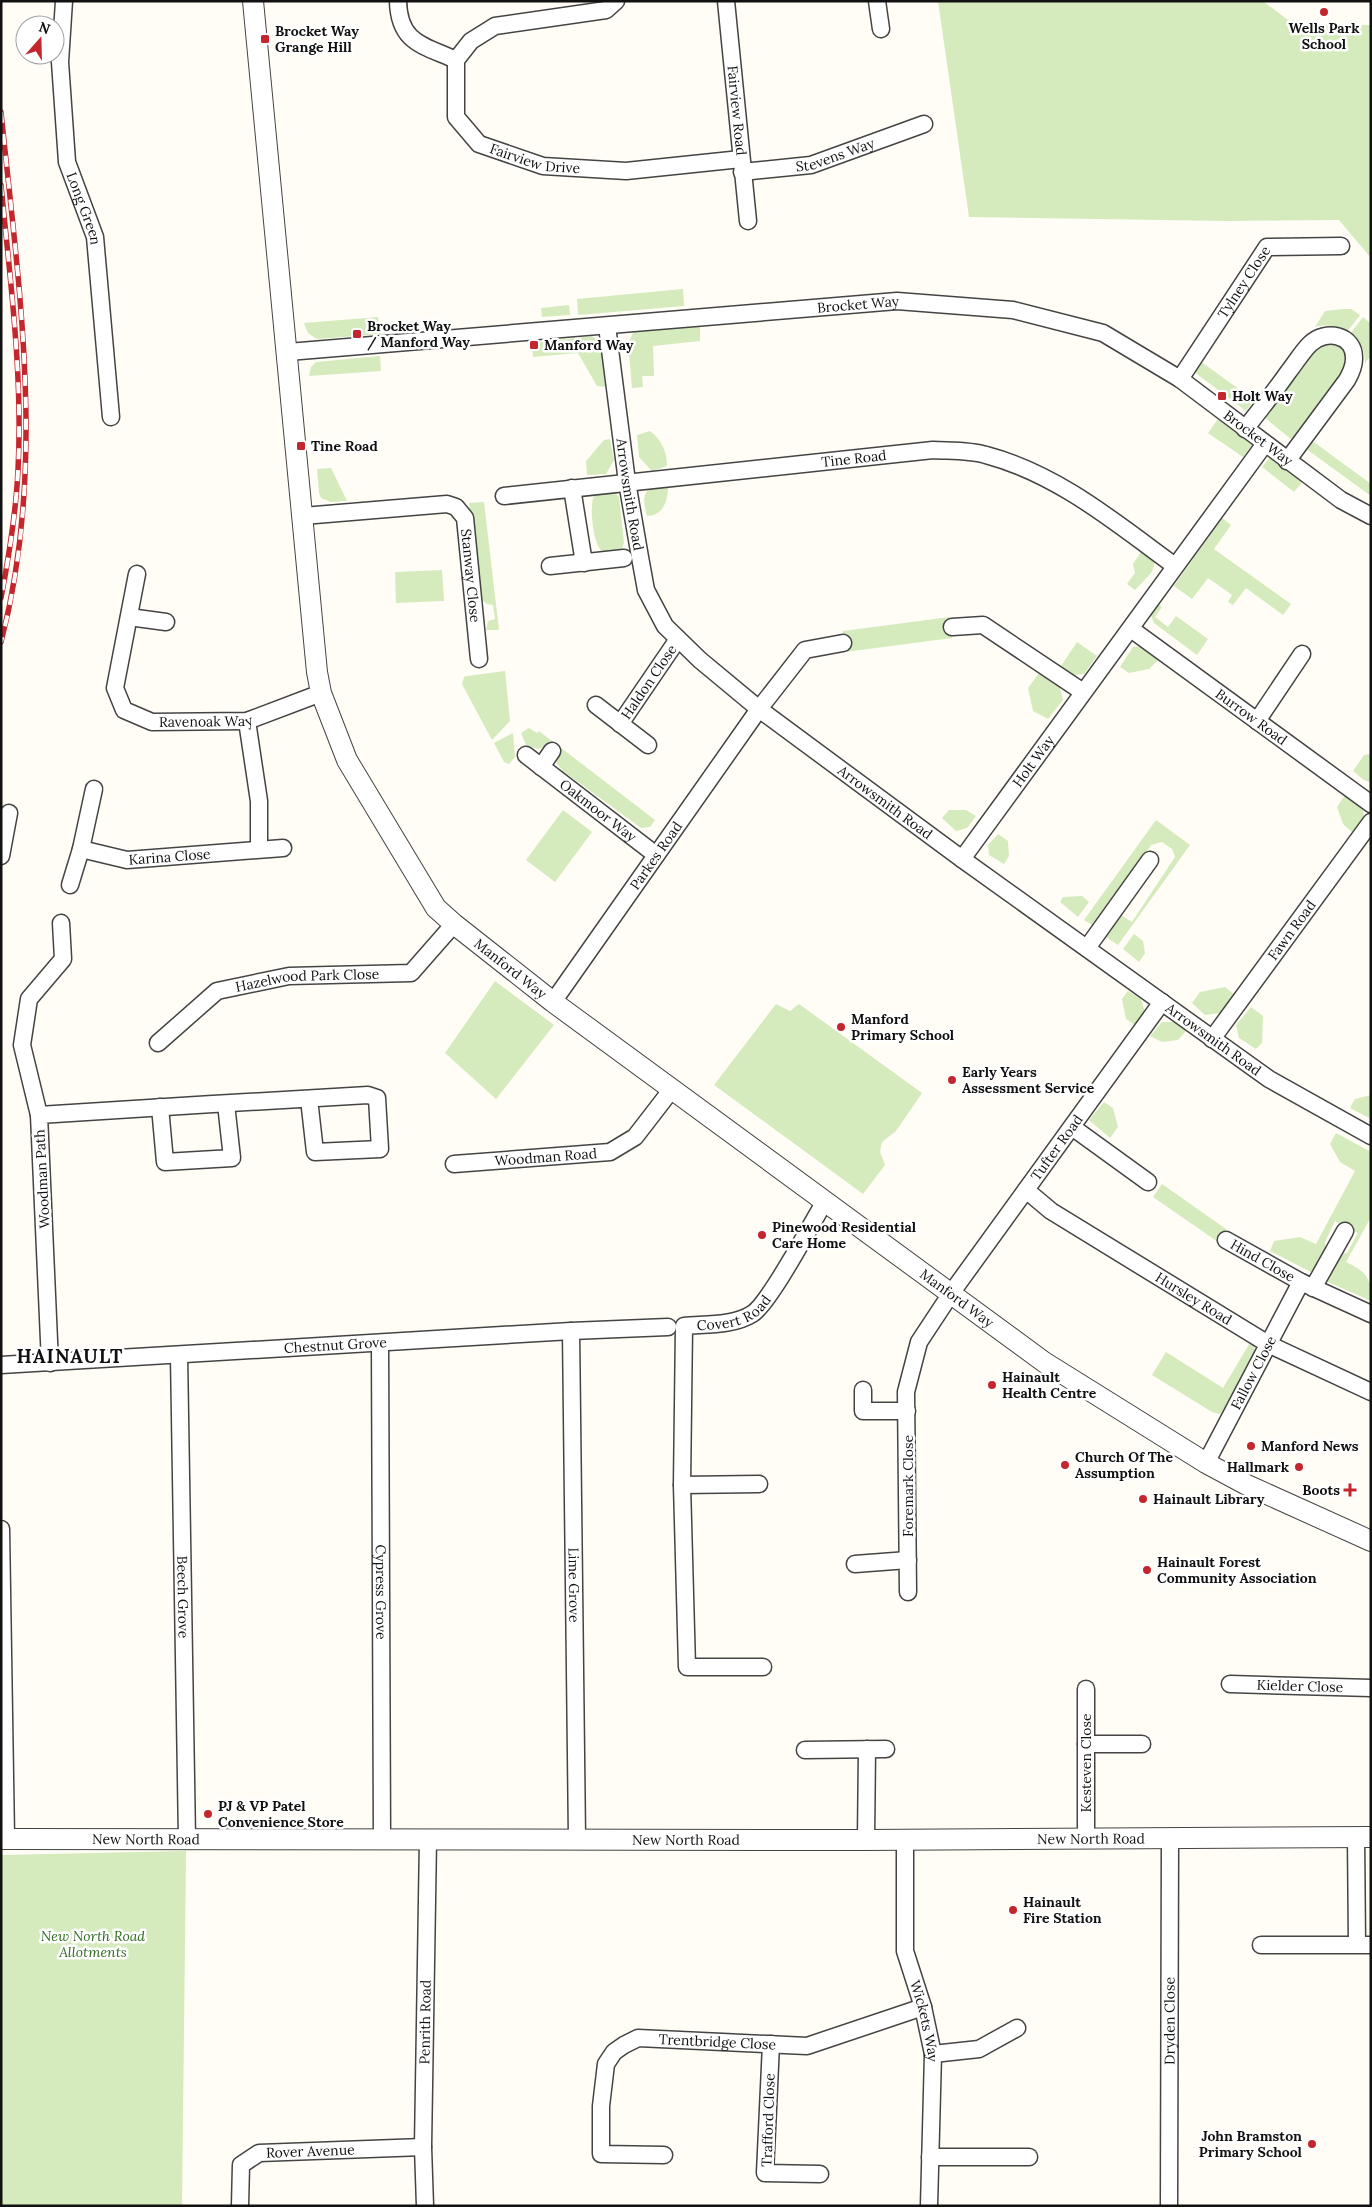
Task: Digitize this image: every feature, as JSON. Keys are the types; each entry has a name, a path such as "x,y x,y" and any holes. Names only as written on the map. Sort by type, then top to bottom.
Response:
{"street":[{"name":"Long Green","path":"64,1 60,62 67,162 95,237 111,417"},
{"name":"Manford Way","path":"253,1 304,516 317,672 321,693 346,760 436,908 552,1002 952,1292 1044,1362 1206,1463 1247,1485 1371,1541"},
{"path":"398,1 398,20 412,39 456,60 471,41 494,26 606,10 616,1"},
{"name":"Fairview Road","path":"726,1 748,220"},
{"path":"877,1 881,29"},
{"name":"Fairview Drive","path":"456,60 456,117 479,144 488,148 543,166 626,171 742,166"},
{"name":"Stevens Way","path":"742,166 811,165 924,124"},
{"name":"Tylney Close","path":"1180,379 1267,247 1341,246"},
{"name":"Brocket Way","path":"288,352 896,301 1013,310 1103,333 1180,379 1341,500 1371,516"},
{"name":"Arrowsmith Road","path":"607,326 627,482 646,590 665,626 700,660 759,709 962,859 1269,1079 1371,1136"},
{"path":"1246,430 1308,345 1324,335 1335,335 1346,340 1352,348 1355,358 1353,369 1347,380 1287,461"},
{"name":"Holt Way","path":"962,859 1264,444"},
{"name":"Tine Road","path":"504,496 933,450 984,454 1029,470 1076,494 1175,566"},
{"path":"572,488 584,562"},
{"name":"Stanway Close","path":"304,516 447,504 456,506 465,518 479,659"},
{"path":"550,566 624,558"},
{"name":"Ravenoak Way","path":"138,574 115,688 124,710 152,722 247,721 321,693"},
{"path":"129,617 166,622"},
{"path":"952,627 983,625 1083,692"},
{"name":"Burrow Road","path":"1130,629 1369,800"},
{"name":"Haldon Close","path":"620,724 678,639"},
{"name":"Parkes Road","path":"552,1002 759,709 806,650 843,643"},
{"path":"1257,721 1302,654"},
{"name":"Haldon Close","path":"596,705 648,745"},
{"path":"247,721 259,801 259,849"},
{"path":"541,767 552,752"},
{"name":"Oakmoor Way","path":"526,756 656,855"},
{"path":"70,885 81,849 94,789"},
{"path":"1,856 10,813"},
{"name":"Fawn Road","path":"1212,1039 1371,822"},
{"name":"Karina Close","path":"81,849 127,860 283,848"},
{"path":"1087,948 1150,860"},
{"path":"39,1115 22,1046 30,999 63,960 61,923"},
{"name":"Hazelwood Park Close","path":"158,1043 217,991 290,976 411,973 454,924"},
{"name":"Tufter Road","path":"952,1292 1162,1002"},
{"name":"Woodman Road","path":"454,1164 610,1152 635,1137 672,1089"},
{"name":"Woodman Path","path":"50,1363 39,1115 160,1107 226,1104 309,1098 368,1095 376,1098 380,1149 315,1152 309,1098"},
{"path":"160,1107 165,1162 232,1158 226,1104"},
{"path":"1072,1126 1148,1182"},
{"name":"Hursley Road","path":"1026,1190 1051,1211 1268,1344 1371,1392"},
{"name":"Covert Road","path":"764,1667 687,1667 682,1485 684,1326 724,1323 752,1314 768,1296 825,1201"},
{"name":"Fallow Close","path":"1206,1463 1268,1344 1345,1231"},
{"name":"Hind Close","path":"1226,1240 1307,1285 1371,1314"},
{"name":"Foremark Close","path":"908,1592 906,1392 919,1342 952,1292"},
{"name":"Chestnut Grove","path":"1,1365 380,1344 571,1331 668,1327"},
{"name":"Lime Grove","path":"571,1331 577,1839"},
{"name":"Cypress Grove","path":"380,1344 382,1839"},
{"name":"Beech Grove","path":"179,1355 186,1839"},
{"path":"863,1390 863,1411 907,1411"},
{"path":"682,1485 759,1484"},
{"path":"1,1529 3,1838"},
{"path":"855,1564 908,1560"},
{"name":"Kielder Close","path":"1230,1684 1371,1688"},
{"name":"Kesteven Close","path":"1086,1689 1086,1838"},
{"path":"1086,1744 1142,1744"},
{"path":"866,1840 867,1749"},
{"path":"805,1750 886,1749"},
{"name":"Dryden Close","path":"1169,2206 1170,1837"},
{"path":"1261,1945 1364,1944 1363,1837"},
{"name":"New North Road","path":"3,1838 866,1840 1363,1837"},
{"name":"Penrith Road","path":"425,2206 423,2147 428,1839"},
{"name":"Wickets Way","path":"905,1839 904,1951 923,2007 933,2054 929,2206"},
{"name":"Trentbridge Close","path":"664,2155 601,2154 601,2106 606,2064 614,2052 624,2045 638,2038 807,2046 923,2007"},
{"path":"933,2054 979,2049 1017,2028"},
{"name":"Trafford Close","path":"771,2044 765,2173 820,2174"},
{"name":"Rover Avenue","path":"240,2206 241,2166 259,2153 423,2147"},
{"path":"930,2158 1029,2157"}],"green space":[{"path":"938,1 1263,1 1293,24 1371,25 1371,258 1339,220 1228,221 969,217"},
{"path":"683,289 684,306 578,315 577,299"},
{"path":"569,305 570,315 542,317 541,308"},
{"path":"1351,309 1360,315 1347,332 1331,326 1315,327 1325,311"},
{"path":"378,317 381,334 317,339 308,333 304,323"},
{"path":"1363,317 1371,324 1371,356 1365,363 1362,346 1350,334"},
{"path":"700,323 700,341 653,346 654,376 642,376 643,387 632,388 628,343 635,329"},
{"path":"592,336 602,344 605,387 597,386 578,353 533,357 532,343"},
{"path":"1324,342 1344,349 1347,355 1346,363 1335,386 1292,440 1264,417 1314,349"},
{"path":"380,356 381,371 309,376 311,367 316,362"},
{"path":"1200,361 1254,400 1246,411 1193,371"},
{"path":"1220,416 1255,441 1243,457 1208,433"},
{"path":"650,431 661,443 667,461 667,466 652,471 639,457 637,435"},
{"path":"610,439 614,460 606,474 587,475 586,461 604,440"},
{"path":"1311,440 1371,484 1371,496 1305,448"},
{"path":"1271,456 1303,481 1294,492 1262,467"},
{"path":"331,468 347,501 331,502 321,498 317,469"},
{"path":"652,486 668,486 667,497 661,510 647,516 644,503 645,496"},
{"path":"607,491 615,493 619,497 624,543 622,548 608,553 600,549 594,534 592,508 594,496"},
{"path":"484,502 499,630 486,630 488,621 495,619 493,605 487,604 481,599 469,503"},
{"path":"1222,518 1231,525 1214,549 1291,604 1283,615 1246,588 1233,605 1228,602 1232,595 1208,578 1192,599 1174,586"},
{"path":"1143,549 1156,558 1152,572 1135,590 1127,584 1135,573 1133,564"},
{"path":"442,570 444,601 396,603 395,572"},
{"path":"1158,604 1162,607 1155,617 1168,627 1176,616 1208,639 1197,655 1154,623 1150,613"},
{"path":"950,617 952,638 845,652 843,631"},
{"path":"1077,642 1097,656 1084,674 1073,675 1061,666"},
{"path":"1144,646 1160,658 1149,669 1129,673 1120,667 1133,647"},
{"path":"505,671 510,721 492,740 462,684 464,677 467,676"},
{"path":"1039,673 1060,688 1063,700 1048,719 1033,711 1028,688"},
{"path":"529,728 537,733 539,731 655,820 650,827 641,828 563,771 557,764 557,755 547,746 538,749 526,745 521,733"},
{"path":"513,733 515,757 509,764 504,762 494,743"},
{"path":"1371,754 1370,782 1364,780 1353,771 1364,755"},
{"path":"1345,795 1362,807 1365,818 1354,834 1343,824 1337,807"},
{"path":"563,810 592,832 555,882 526,860"},
{"path":"949,810 966,810 976,816 967,828 956,831 942,818"},
{"path":"1156,820 1190,845 1118,945 1106,937 1121,915 1132,922 1175,857 1172,849 1162,842 1151,845 1097,928 1084,920"},
{"path":"998,834 1008,841 1009,856 1004,864 989,855 988,845"},
{"path":"1082,896 1089,902 1078,917 1060,902 1063,897"},
{"path":"1134,934 1143,941 1145,953 1139,962 1123,949"},
{"path":"495,981 554,1025 496,1099 445,1053"},
{"path":"1225,987 1235,995 1221,1013 1205,1015 1192,1003 1200,992"},
{"path":"1128,991 1141,999 1145,1012 1135,1025 1126,1019 1122,999"},
{"path":"776,1004 790,1011 799,1004 922,1093 896,1131 882,1142 880,1152 885,1165 863,1194 714,1085"},
{"path":"1251,1007 1263,1016 1262,1043 1256,1049 1239,1038 1236,1025"},
{"path":"1162,1022 1175,1022 1186,1031 1178,1040 1162,1042 1150,1036"},
{"path":"1371,1095 1369,1118 1350,1108 1355,1099"},
{"path":"1104,1102 1113,1108 1118,1127 1110,1138 1089,1120"},
{"path":"1336,1133 1371,1152 1371,1217 1346,1262 1359,1269 1369,1281 1371,1301 1328,1282 1326,1276 1337,1254 1347,1253 1358,1233 1335,1221 1325,1242 1326,1251 1311,1272 1270,1251 1274,1241 1300,1237 1316,1244 1355,1171 1340,1162 1330,1144"},
{"path":"1162,1184 1226,1229 1218,1242 1153,1197"},
{"path":"1251,1341 1256,1351 1225,1409 1220,1414 1212,1412 1152,1375 1166,1352 1223,1388"},
{"name":"New North Road Allotments","path":"186,1851 182,2206 1,2206 1,1855"}],"railway":[{"path":"1,112 21,312 26,444 23,510 15,576 1,642"},
{"path":"1,185 15,327 19,399 17,486 14,518 1,598"}],"place":[{"name":"Wells Park School","path":"1324,12"},
{"name":"Brocket Way Grange Hill","path":"265,39"},
{"name":"Brocket Way / Manford Way","path":"357,334"},
{"name":"Manford Way","path":"534,345"},
{"name":"Holt Way","path":"1222,396"},
{"name":"Tine Road","path":"301,446"},
{"name":"Manford Primary School","path":"841,1027"},
{"name":"Early Years Assessment Service","path":"952,1080"},
{"name":"Pinewood Residential Care Home","path":"762,1235"},
{"name":"Hainault Health Centre","path":"992,1385"},
{"name":"Manford News","path":"1251,1446"},
{"name":"Church Of The Assumption","path":"1065,1465"},
{"name":"Hallmark","path":"1299,1467"},
{"name":"Boots","path":"1350,1490"},
{"name":"Hainault Library","path":"1143,1499"},
{"name":"Hainault Forest Community Association","path":"1147,1570"},
{"name":"PJ & VP Patel Convenience Store","path":"208,1814"},
{"name":"Hainault Fire Station","path":"1013,1910"},
{"name":"John Bramston Primary School","path":"1312,2144"}],"district":[{"name":"HAINAULT","path":"70,1356"}]}
